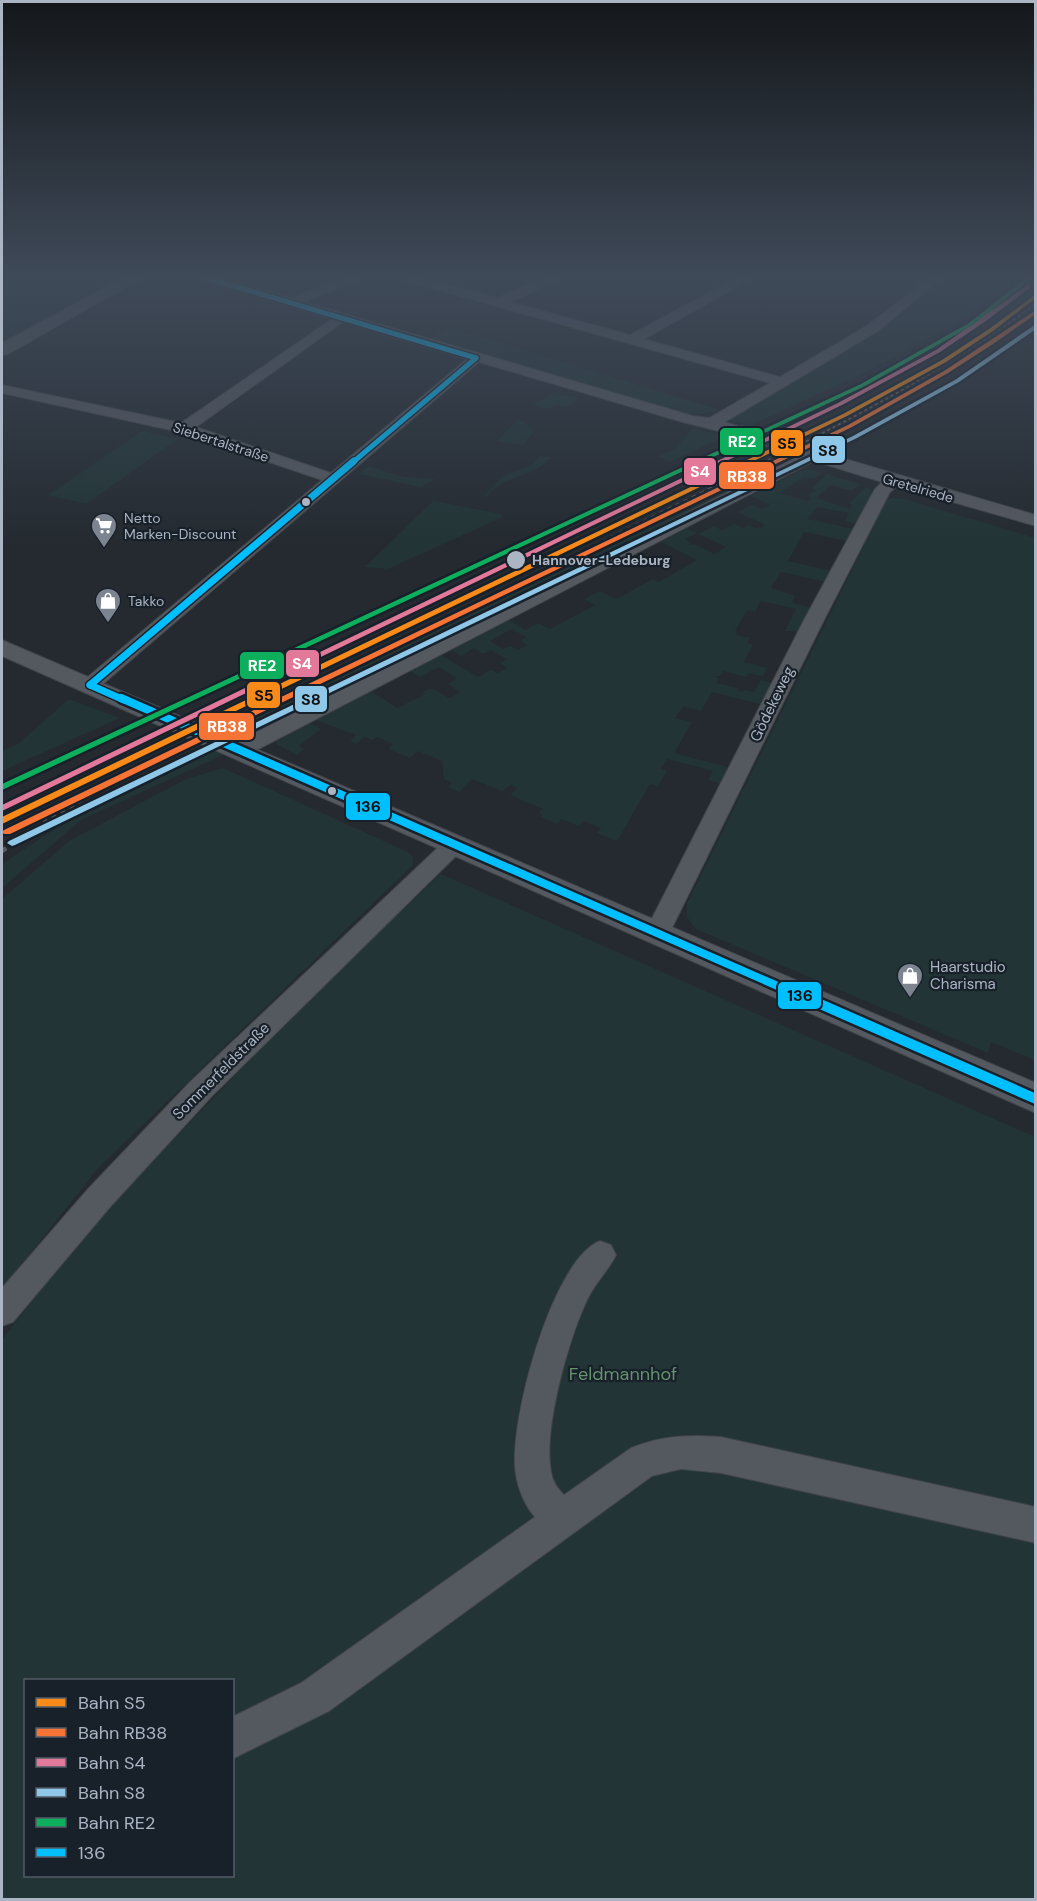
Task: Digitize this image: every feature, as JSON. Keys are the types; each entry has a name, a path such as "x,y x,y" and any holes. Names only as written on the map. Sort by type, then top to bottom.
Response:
{"street":[{"path":"184,428 272,367"},
{"path":"90,685 466,367"},
{"path":"506,367 691,420 740,431"},
{"path":"730,367 783,382"},
{"path":"712,423 808,367"},
{"name":"Siebertalstraße","path":"2,389 184,428 311,473 333,478"},
{"name":"Gretelriede","path":"238,750 807,454 1035,521"},
{"name":"Gödekeweg","path":"658,932 814,620 884,489 893,481"},
{"path":"2,647 658,932 1035,1099"},
{"name":"Sommerfeldstraße","path":"2,1311 99,1198 201,1089 455,844"},
{"path":"561,1518 539,1494 531,1464 533,1431 545,1374 575,1292 600,1255"},
{"path":"234,1738 315,1697 644,1460 681,1452 721,1455 1035,1526"}],"green space":[{"path":"522,367 579,367 720,410 701,414 683,414"},
{"path":"814,367 875,367 749,426 729,420 729,417"},
{"path":"552,393 580,398 566,407 558,405 547,409 533,405"},
{"path":"518,419 531,427 533,433 523,445 497,441"},
{"path":"693,428 726,436 670,462 658,456 675,449"},
{"path":"142,431 178,439 86,504 48,495"},
{"path":"539,456 551,457 545,464 499,485 487,497 484,496 503,476 533,464"},
{"path":"784,459 797,464 234,750 81,820 2,888 2,864 103,797 183,757 213,739"},
{"path":"368,466 405,477 436,479 421,487 359,474"},
{"path":"809,469 822,473 814,479 804,477 779,493 808,501 812,498 808,496 816,490 812,488 827,474 860,484 852,491 831,485 816,498 850,509 852,505 849,503 867,486 873,493 857,524 845,521 849,513 817,507 807,519 854,529 848,541 804,532 788,561 833,571 827,582 781,572 771,588 795,596 792,603 814,608 802,632 785,631 796,609 761,601 755,612 747,610 735,631 736,635 750,638 747,643 753,645 744,662 767,668 763,676 748,673 746,677 723,671 720,676 715,676 719,678 717,683 738,688 738,691 742,692 744,690 754,692 761,680 775,684 764,705 712,692 701,711 683,706 675,718 692,722 674,753 731,768 722,784 708,780 713,771 667,759 661,769 667,771 658,786 650,784 617,841 597,833 601,828 584,821 579,826 561,819 557,824 541,817 539,813 543,809 510,795 517,788 511,785 502,791 472,779 459,792 448,787 452,783 444,779 442,761 418,751 410,758 388,749 393,744 377,737 372,740 364,737 356,744 350,741 356,735 316,720 371,691 397,708 425,694 423,692 431,688 449,698 460,692 448,684 457,678 439,667 420,677 410,671 441,655 478,677 491,670 497,673 507,668 500,663 506,659 491,650 483,654 474,648 461,656 452,650 509,620 525,630 538,623 550,629 595,605 584,599 600,591 616,599 653,579 659,582 697,560 661,542 687,528 697,533 685,539 690,542 689,545 694,544 714,554 726,547 698,534 713,526 722,530 734,524 743,528 748,525 755,528 764,527 764,524 738,512 752,505 762,509 771,505 751,496 800,471","holes":["512,629 526,637 520,640 527,645 518,650 510,646 503,649 490,641"]},
{"path":"891,498 904,499 1035,538 1035,1060 991,1042 988,1053 696,929 687,917 687,903 886,501"},
{"path":"433,501 501,514 503,517 388,569 365,567"},
{"path":"69,699 120,718 2,771 2,751 18,744"},
{"path":"309,723 321,729 299,746 304,749 297,755 276,744 277,741"},
{"path":"223,768 408,852 413,857 413,865 99,1167 2,1289 2,899 69,841 186,779"},
{"name":"Feldmannhof","path":"441,874 1035,1137 1035,1899 2,1899 2,1340 85,1232 318,989"}],"tunnel":[{"path":"739,431 801,451"}],"railway":[{"path":"765,462 834,427 941,367"},
{"path":"280,700 765,462"},
{"path":"2,851 64,810 129,772 283,698"}],"rail line":[{"name":"RE2","path":"2,787 863,385 895,367"},
{"name":"S4","path":"2,808 840,404 909,367"},
{"name":"S5","path":"2,821 845,415 934,367"},
{"name":"RB38","path":"7,832 850,426 954,367"},
{"name":"S8","path":"12,843 855,437 957,381 978,367"}],"transit line":[{"name":"136","path":"90,685 466,367"},
{"name":"136","path":"90,685 1036,1099"}],"place":[{"name":"Netto Marken-Discount","path":"104,549"},
{"name":"Hannover-Ledeburg","path":"516,560"},
{"name":"Takko","path":"108,624"},
{"name":"Haarstudio Charisma","path":"910,999"}]}
